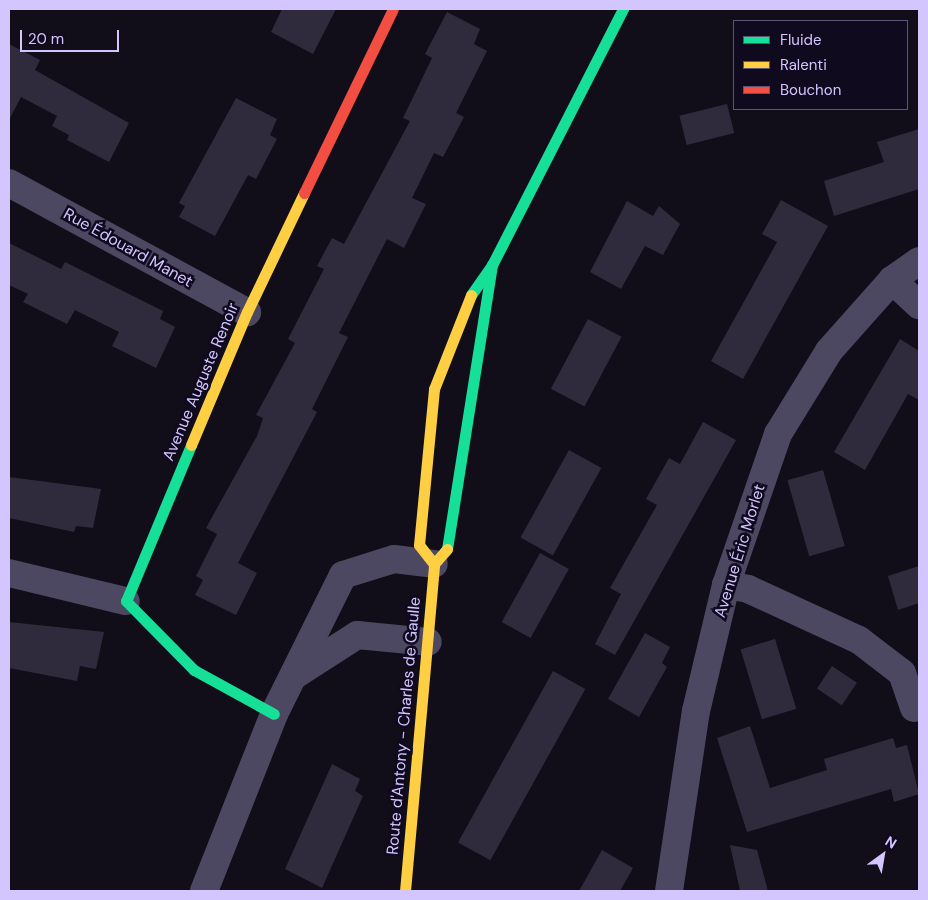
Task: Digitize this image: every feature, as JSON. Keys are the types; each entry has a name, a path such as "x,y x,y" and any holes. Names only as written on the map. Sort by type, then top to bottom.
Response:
{"street":[{"name":"Avenue Auguste Renoir","path":"126,601 247,312 393,9"},
{"path":"434,564 419,545 434,389 465,303 492,265 623,9"},
{"name":"Rue Édouard Manet","path":"9,183 247,312"},
{"name":"Avenue Éric Morlet","path":"668,891 696,710 726,585 778,434 829,351 892,280 919,261"},
{"path":"434,564 449,546 492,265"},
{"path":"892,280 919,305"},
{"path":"204,891 274,714 343,575 394,559 434,564"},
{"name":"Route d'Antony - Charles de Gaulle","path":"405,891 434,564"},
{"path":"9,573 126,601 194,670 274,714"},
{"path":"726,585 748,590 859,640 902,674 914,708"},
{"path":"294,676 357,635 428,642"}],"building":[{"path":"282,9 336,9 313,54 271,32"},
{"path":"447,12 480,29 474,44 487,51 456,113 464,117 443,157 434,153 412,198 426,204 404,248 387,239 339,333 348,337 312,409 317,412 238,563 257,573 236,615 195,595 203,580 196,576 217,534 206,528 257,436 263,418 256,415 295,343 288,339 324,269 317,266 332,238 344,244 410,121 403,118 432,58 425,54"},
{"path":"9,44 40,60 35,70 129,123 109,162 67,140 69,135 52,126 57,116 21,97 9,120"},
{"path":"236,98 277,119 270,135 277,139 256,179 248,175 215,236 179,217 185,206 179,203"},
{"path":"727,104 734,133 687,145 679,116"},
{"path":"919,129 919,189 834,216 824,181 884,162 877,142"},
{"path":"781,200 828,226 743,379 711,361 777,242 762,234"},
{"path":"627,201 653,216 659,206 680,224 663,255 645,246 621,289 590,272"},
{"path":"9,243 61,269 65,262 163,311 160,319 175,327 156,368 112,346 119,332 75,310 67,324 23,302 28,294 9,285"},
{"path":"588,319 622,337 584,407 551,389"},
{"path":"900,339 919,351 919,400 908,394 865,470 834,452"},
{"path":"703,422 736,440 615,655 595,644 621,594 610,588 657,505 646,499 669,458 680,464"},
{"path":"569,450 601,468 553,555 521,537"},
{"path":"823,470 845,546 809,556 787,480"},
{"path":"9,477 101,489 93,528 76,526 74,532 9,518"},
{"path":"540,553 569,569 531,638 502,622"},
{"path":"919,566 919,603 898,610 888,576"},
{"path":"9,622 104,632 96,669 80,666 77,681 9,668"},
{"path":"645,633 670,647 662,663 667,667 639,717 608,699"},
{"path":"775,639 796,709 762,719 741,650"},
{"path":"832,666 857,683 842,705 817,688"},
{"path":"553,671 585,689 490,860 458,842"},
{"path":"750,726 770,788 827,770 824,759 893,738 896,748 907,745 919,794 894,802 891,789 747,832 717,738"},
{"path":"332,764 360,779 355,791 363,796 322,888 285,869"},
{"path":"730,845 757,850 768,891 740,891"},
{"path":"602,850 633,868 620,891 579,891"}],"traffic: fast":[{"path":"471,295 492,265 623,9"},
{"path":"447,549 492,265"},
{"path":"191,445 126,601 194,670 274,714"}],"traffic: slow":[{"path":"191,445 247,312 304,193"},
{"path":"434,564 419,545 434,389 471,295"},
{"path":"405,891 434,564 447,549"}],"traffic: jam":[{"path":"304,193 393,9"}]}
